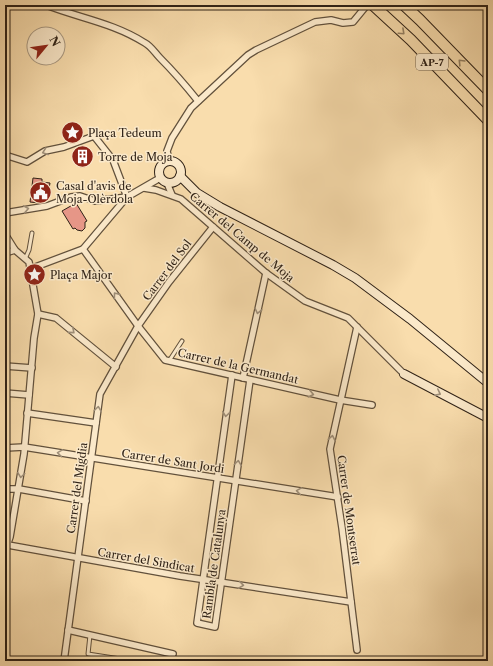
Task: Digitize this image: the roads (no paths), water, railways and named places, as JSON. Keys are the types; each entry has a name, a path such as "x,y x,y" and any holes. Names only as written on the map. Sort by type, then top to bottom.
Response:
{"highway":[{"name":"AP-7","path":"374,5 411,40 488,120"},
{"name":"AP-7","path":"404,5 488,90"}],"street":[{"path":"46,5 131,34 147,44 184,82 198,101"},
{"path":"169,161 167,151 172,138 190,108 243,60 256,50 315,22 331,20 343,24 353,22 367,5"},
{"path":"5,155 26,162 45,151 64,147 94,136 113,160 127,197"},
{"path":"5,213 46,206 71,197 80,196 95,201 127,197 164,180 174,182 180,176 181,172 179,165 173,161 169,161 160,165 159,172 164,180"},
{"path":"180,176 197,193 220,207 333,265 355,278 410,319 488,383"},
{"name":"Carrer del Camp de Moja","path":"164,180 172,195 186,202 266,273 305,301 348,318 404,374"},
{"path":"144,188 172,195"},
{"path":"30,269 83,249 127,197"},
{"name":"Carrer del Sol","path":"138,326 169,282 213,227"},
{"path":"5,234 15,250 29,262 38,314 34,338 19,490 7,548"},
{"name":"Carrer de la Germandat","path":"83,249 138,326 165,360 340,400 372,405"},
{"path":"5,252 15,250"},
{"path":"242,378 266,273"},
{"path":"38,314 56,318 116,367"},
{"name":"Carrer del Migdia","path":"64,661 100,394 138,326"},
{"name":"Carrer de Montserrat","path":"357,327 330,449 338,497 357,650"},
{"path":"5,366 32,368"},
{"path":"404,374 488,418"},
{"name":"Rambla de Catalunya","path":"232,375 197,623 215,627 250,380"},
{"path":"5,393 29,395"},
{"path":"27,413 96,423"},
{"name":"Carrer de Sant Jordi","path":"5,448 24,447 338,497"},
{"path":"5,489 86,501"},
{"name":"Carrer del Sindicat","path":"7,548 78,558 203,580 351,602"},
{"path":"68,630 173,654"}],"lane":[{"path":"25,259 29,250 32,232"},
{"path":"169,361 182,341"},
{"path":"90,635 88,654 133,661"}],"place":[{"name":"Plaça Tedeum","path":"72,133"},
{"name":"Torre de Moja","path":"83,157"},
{"name":"Casal d'avis de Moja-Olèrdola","path":"40,192"},
{"name":"Plaça Major","path":"34,275"}]}
